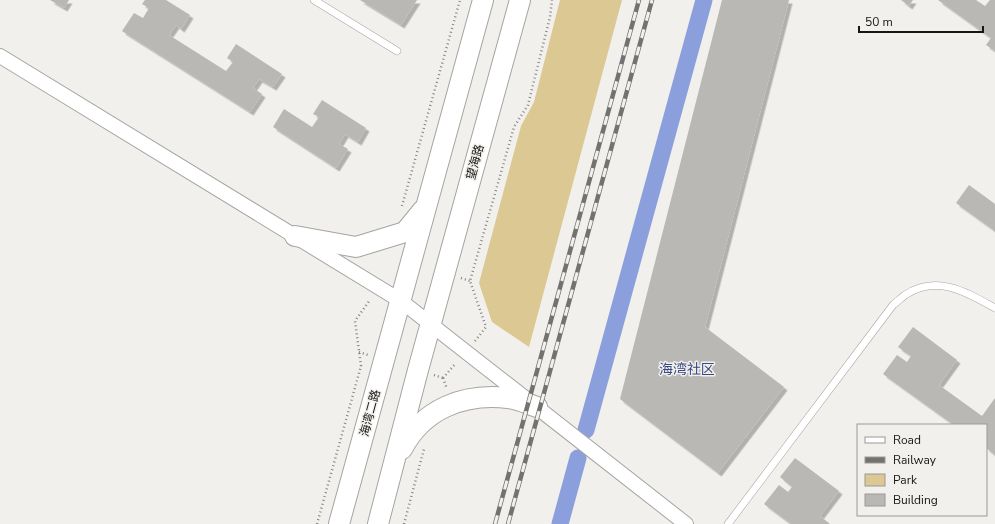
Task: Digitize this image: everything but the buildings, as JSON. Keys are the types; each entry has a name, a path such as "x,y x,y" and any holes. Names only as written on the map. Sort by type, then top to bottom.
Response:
{"street":[{"path":"401,301 483,0"},
{"name":"望海路","path":"430,325 520,0"},
{"path":"0,56 401,301 686,524"},
{"path":"295,236 356,247 405,232 428,203"},
{"name":"海湾二路","path":"340,524 401,301"},
{"path":"378,524 430,325"},
{"path":"395,461 408,437 428,417 452,403 480,396 510,398 537,407"}],"lane":[{"path":"314,0 397,51"},
{"path":"728,524 893,305 905,295 920,288 935,285 951,286 966,292 995,308"}],"path":[{"path":"400,212 460,0"},
{"path":"486,328 470,281 514,127 528,105 550,17 552,0"},
{"path":"317,524 361,366 355,321"},
{"path":"404,524 425,446"}],"green space":[{"path":"560,0 622,0 529,347 492,322 479,283 521,126 534,102"}],"waterway":[{"path":"586,430 704,0"},
{"path":"560,524 578,458"}],"railway":[{"path":"495,524 639,0"},
{"path":"508,524 652,0"}],"district":[{"name":"海湾社区","path":"687,369"}]}
